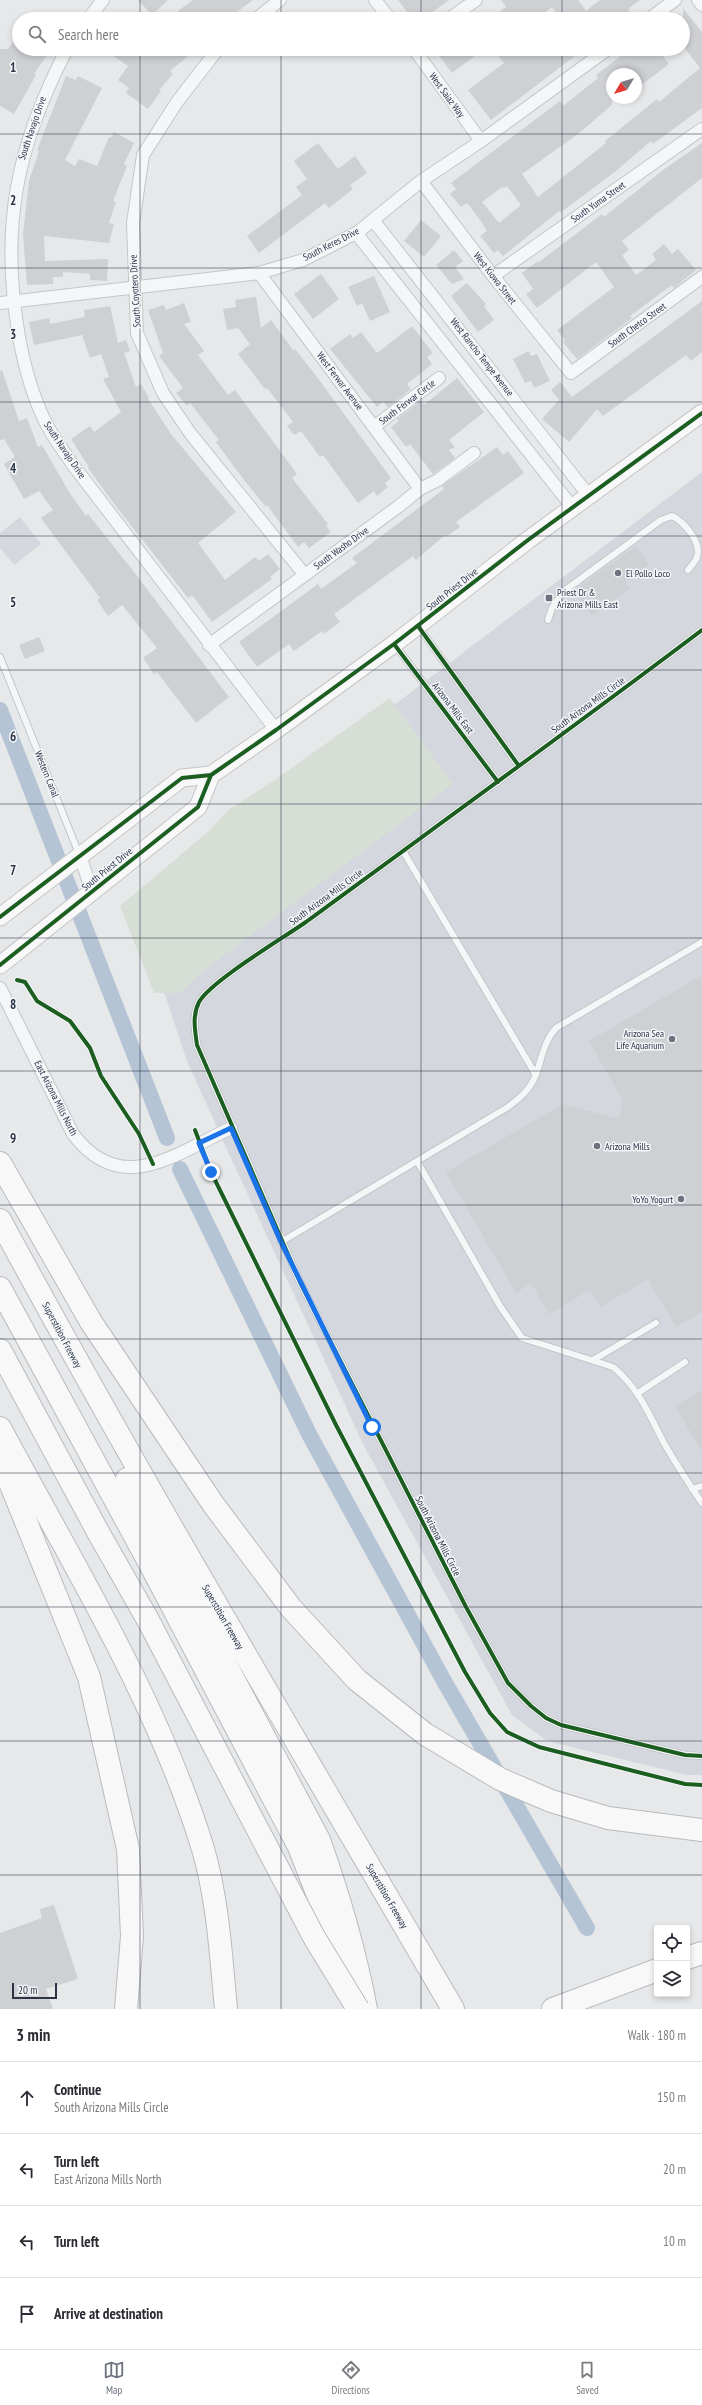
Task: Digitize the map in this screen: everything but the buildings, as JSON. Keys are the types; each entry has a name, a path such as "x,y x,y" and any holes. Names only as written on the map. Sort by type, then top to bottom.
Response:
{"highway":[{"path":"0,1163 91,1322 213,1504 291,1608 357,1680 425,1734 500,1779 551,1801 608,1818 702,1830"},
{"name":"Superstition Freeway","path":"0,1220 97,1398 225,1622 453,2009"},
{"path":"0,1240 40,1327 134,1493 309,1843 320,1903 347,2009"},
{"path":"0,1288 154,1571 338,1894 358,1966 366,2009"},
{"path":"0,1350 98,1532 160,1641 314,1937 358,2009"},
{"path":"0,1428 92,1594 135,1680 175,1771 203,1850 220,1934 226,2009"},
{"path":"0,1458 89,1677 128,1848 132,1936 126,2009"},
{"path":"690,1957 702,1953"},
{"path":"553,2009 654,1971"}],"main road":[{"name":"South Priest Drive","path":"0,917 182,778 211,775 276,730 394,644 589,496 702,413"},
{"name":"South Priest Drive","path":"0,965 198,807 211,775"}],"street":[{"path":"94,12 103,0"},
{"path":"265,12 280,0"},
{"path":"376,0 385,12"},
{"path":"459,12 476,0"},
{"path":"659,12 675,0"},
{"path":"698,0 702,4"},
{"name":"South Navajo Drive","path":"63,56 44,93 24,148 12,198 6,302 24,361 44,418 73,465 209,645 276,730"},
{"name":"South Coyotero Drive","path":"213,56 177,102 143,155 133,223 134,289 137,333 163,393 190,433 304,574"},
{"name":"West Saiaz Way","path":"419,56 481,141"},
{"name":"South Keres Drive","path":"6,302 259,274 303,260 356,233 421,181 481,141 598,56"},
{"name":"South Yuma Street","path":"493,276 702,129"},
{"name":"West Kiowa Street","path":"421,181 493,276 571,373"},
{"name":"West Rancho Tempe Avenue","path":"373,220 589,496"},
{"name":"West Rancho Tempe Avenue","path":"356,233 412,301 573,508"},
{"name":"West Ferwar Avenue","path":"259,274 375,426 420,488"},
{"name":"South Chetco Street","path":"571,373 702,278"},
{"path":"412,301 428,289"},
{"path":"464,368 480,356"},
{"name":"South Ferwar Circle","path":"375,426 439,378"},
{"path":"519,438 535,426"},
{"name":"South Washo Drive","path":"209,645 304,574 399,506 420,488 438,480 474,453"},
{"name":"Western Canal","path":"77,858 90,893"},
{"name":"East Arizona Mills North","path":"0,988 73,1134 81,1145 105,1163 118,1167 140,1168 160,1161 231,1128"}],"lane":[{"path":"548,620 552,608 564,591 661,520 672,516 679,520 697,544 697,557 688,570"},
{"name":"Arizona Mills East","path":"418,626 519,766"},
{"name":"South Arizona Mills Circle","path":"702,630 498,782 274,945 217,983 200,1002 194,1020 197,1045 231,1128 281,1242 372,1427 508,1683 536,1710 561,1725 685,1755 702,1756"},
{"name":"Arizona Mills East","path":"394,644 498,782"},
{"name":"Western Canal","path":"0,657 77,858"},
{"path":"403,851 536,1075"},
{"path":"281,1242 508,1107 526,1093 536,1075 545,1046 556,1028 702,942"},
{"path":"417,1162 500,1306 522,1338 613,1367 624,1376 638,1393 692,1489 702,1503"},
{"path":"593,1360 656,1323"},
{"path":"638,1393 685,1362"},
{"path":"692,1489 702,1486"}],"shaded area":[{"name":"Arizona Mills","path":"702,472 702,1775 687,1775 547,1741 512,1715 364,1446 230,1156 187,1061 164,992 139,898"},
{"path":"20,517 41,544 14,565 0,548 0,533"},
{"path":"390,698 453,784 202,972 180,993 154,993 120,906 209,831 228,810 275,780"}],"waterway":[{"path":"0,710 167,1138"},
{"path":"180,1169 309,1434 444,1681 587,1928"}],"cycle path":[{"path":"0,917 182,778 211,775 276,730 394,644 528,540 702,413"},
{"path":"418,626 519,766"},
{"path":"702,630 306,922 232,972 206,993 199,1002 195,1013 195,1034 197,1045 300,1282 466,1607 508,1683 531,1706 546,1718 561,1725 685,1755 702,1756"},
{"path":"394,644 498,782"},
{"path":"0,965 198,807 211,775"},
{"path":"17,980 25,982 37,1001 70,1021 90,1048 101,1076 139,1134 153,1164"},
{"path":"195,1130 211,1172 336,1425 465,1672 490,1713 507,1732 539,1747 685,1784 702,1785"}],"place":[{"name":"El Pollo Loco","path":"618,573"},
{"name":"Priest Dr & Arizona Mills East","path":"549,598"},
{"name":"Arizona Sea Life Aquarium","path":"672,1039"},
{"name":"Arizona Mills","path":"597,1146"},
{"name":"YoYo Yogurt","path":"681,1199"}],"route":[{"path":"211,1172 199,1143 231,1128 281,1242 317,1318 372,1427"}]}
